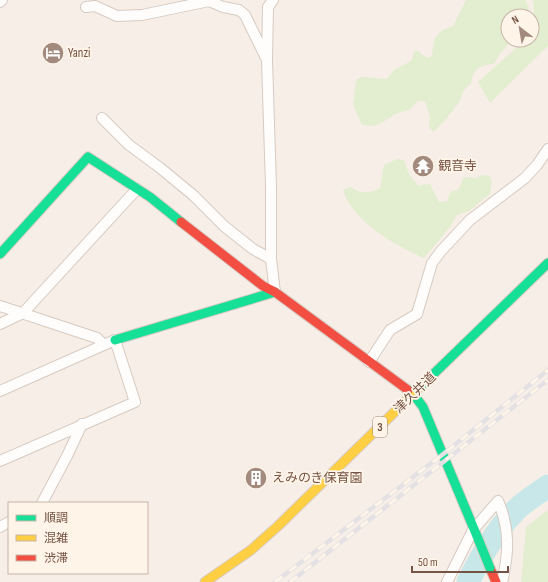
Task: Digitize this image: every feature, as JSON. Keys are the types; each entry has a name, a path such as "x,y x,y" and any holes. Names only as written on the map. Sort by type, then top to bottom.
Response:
{"street":[{"path":"274,0 268,7 267,60 271,187 271,259 275,292"},
{"path":"86,7 95,6 117,16 142,15 209,1 223,7 239,10 245,15 267,60"},
{"path":"102,118 129,145 193,195 224,226 253,248 271,259"},
{"path":"369,362 390,330 417,314 432,263 440,251 470,220 525,178 537,165 548,149"},
{"path":"0,254 88,157 150,197 263,286 275,292 414,395 423,407 473,530 496,582"},
{"path":"0,324 23,313 137,190"},
{"name":"津久井道","path":"205,582 251,550 278,526 548,263"},
{"path":"0,391 115,340 275,292"},
{"path":"0,306 97,338 104,345"},
{"path":"0,461 135,402 115,340"},
{"path":"43,502 64,463 82,424"},
{"path":"447,582 473,530 498,501 502,511 508,538 502,582"}],"green space":[{"path":"466,0 525,0 529,7 500,8 500,48 505,48 494,64 485,65 475,71 471,84 464,91 451,114 433,132 429,127 430,117 425,101 418,101 409,110 395,114 374,126 362,125 353,105 356,80 361,77 387,79 394,70 411,61 415,51 418,51 427,58 432,56 436,36 447,28 453,26"},
{"path":"533,0 548,0 548,46 490,103 478,82 516,48 540,48 540,8 534,8"},
{"path":"397,159 404,160 409,174 418,185 430,184 439,202 447,201 451,191 458,190 464,177 476,178 482,175 490,176 492,182 490,194 469,211 457,215 450,227 424,258 389,240 365,222 355,212 343,190 350,187 358,191 365,192 380,188 384,165"},
{"path":"548,510 548,582 521,582 526,527"}],"waterway":[{"path":"468,582 484,552 510,516 529,499 548,486"}],"railway":[{"path":"275,582 442,455 548,370"},
{"path":"290,582 548,380"}],"traffic: fast":[{"path":"0,254 88,157 150,197 181,222"},
{"path":"418,389 548,263"},
{"path":"115,340 275,292"},
{"path":"408,390 423,407 479,541"},
{"path":"479,541 490,568"}],"traffic: slow":[{"path":"205,582 251,550 278,526 418,389"}],"traffic: jam":[{"path":"181,222 263,286 275,292 408,390"},
{"path":"490,568 496,582"}],"place":[{"name":"Yanzi","path":"53,53"},
{"name":"観音寺","path":"423,166"},
{"name":"えみのき保育園","path":"256,478"}]}
